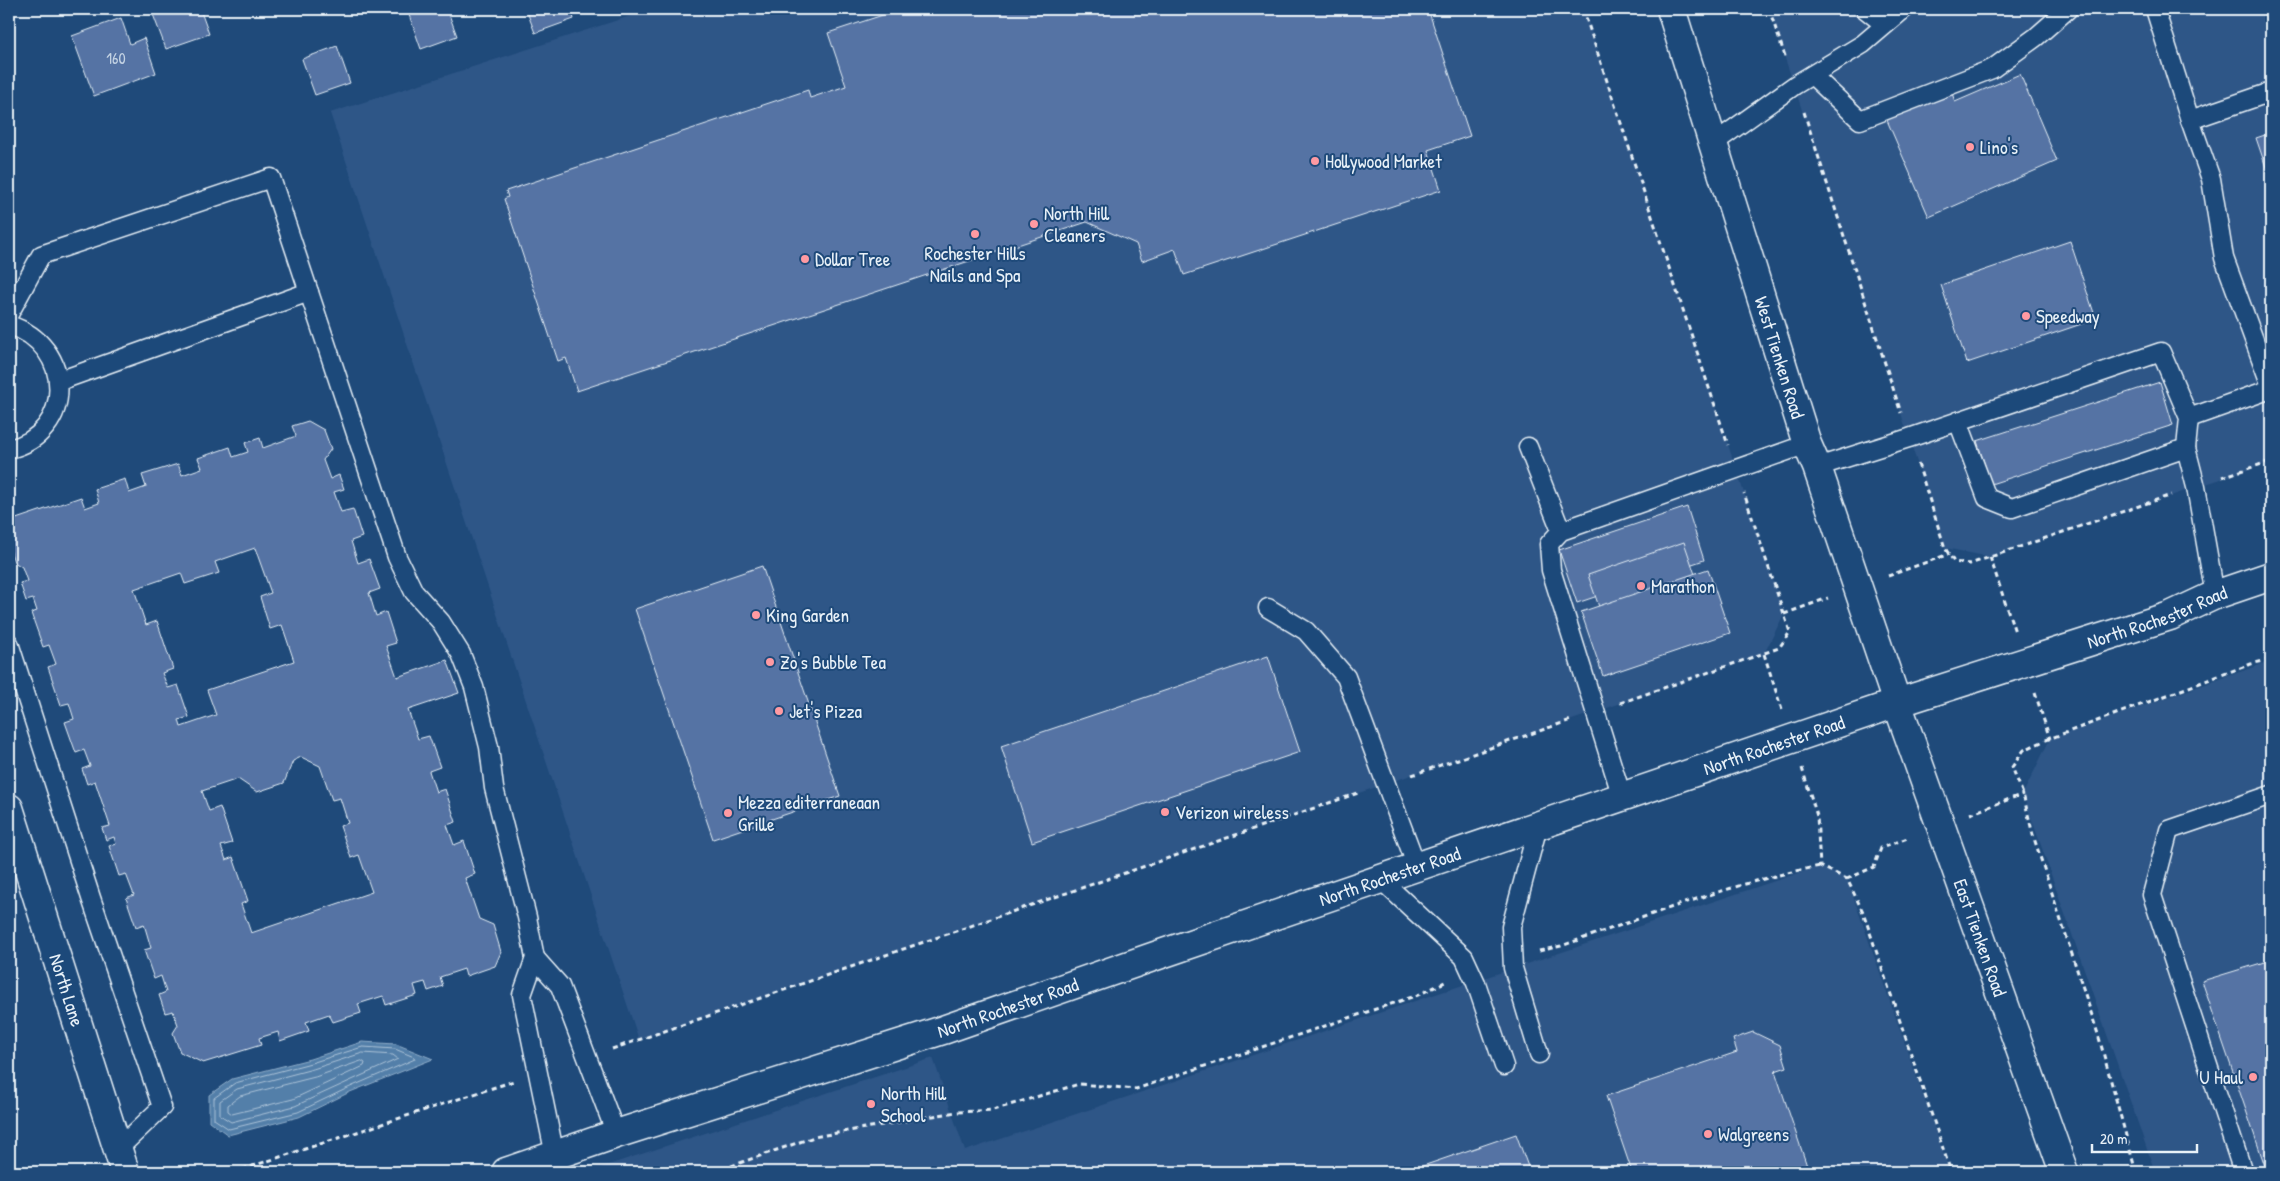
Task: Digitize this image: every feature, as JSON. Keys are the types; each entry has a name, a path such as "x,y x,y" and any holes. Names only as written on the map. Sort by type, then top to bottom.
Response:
{"main road":[{"name":"West Tienken Road","path":"1671,9 1812,455 1898,704"},
{"name":"North Rochester Road","path":"506,1172 616,1134 942,1030 1622,797 1898,704 2170,616 2215,595 2271,576"},
{"name":"East Tienken Road","path":"1898,704 2064,1172"},
{"name":"North Lane","path":"9,808 121,1161"}],"lane":[{"path":"1865,9 1885,25"},
{"path":"1714,143 1795,85 1863,44 1904,9"},
{"path":"1812,74 1860,120 1992,69 2036,37 2068,9"},
{"path":"2156,9 2190,120 2211,179 2224,258 2271,388 2189,418"},
{"path":"2190,120 2271,92"},
{"path":"9,314 41,255 270,178 397,557 414,592 441,622 461,654 474,688 489,747 494,788 527,917 535,958 560,986 616,1134"},
{"path":"59,381 309,292"},
{"path":"9,326 24,330 42,343 54,361 59,381 58,402 50,420 36,436 19,447 9,449"},
{"path":"1622,797 1551,570 1549,544 1560,531 1736,469 1910,438 2162,352 2189,418 2186,448 2196,486 2215,595"},
{"path":"1958,421 1988,498 2012,508 2186,448"},
{"path":"1528,447 1560,531"},
{"path":"1268,608 1306,631 1346,677 1417,867"},
{"path":"9,643 91,898 162,1107 121,1161"},
{"path":"2242,1172 2152,895 2169,830 2271,795"},
{"path":"1538,826 1511,927 1512,968 1539,1054"},
{"path":"1380,879 1464,957 1476,983 1504,1066"},
{"path":"535,958 522,994 555,1156"}],"path":[{"path":"587,1058 1779,648 1790,632 1583,9"},
{"path":"1769,9 1945,548 1954,562 1970,564 2271,461"},
{"path":"2136,1172 2098,1034 2033,835 2023,794 2012,767 2024,750 2046,740 2251,664 2271,659"},
{"path":"1817,816 1820,866"},
{"path":"1512,957 1561,946 1696,899 1787,872 1820,866 1846,879 1863,912 1951,1172"},
{"path":"714,1172 814,1137 956,1112 992,1110 1079,1084 1136,1089 1418,996 1470,970"},
{"path":"234,1172 538,1073"}],"shaded area":[{"path":"652,9 1584,9 1784,614 1764,654 639,1040 330,113"},
{"path":"1769,9 2271,9 2271,462 1990,557 1945,548"},
{"path":"2271,661 2271,1172 2155,1172 2023,794 2050,739"},
{"path":"1820,866 1847,879 1950,1172 587,1172 933,1058 965,1151"}],"water":[{"path":"362,1042 396,1044 433,1059 350,1092 299,1117 228,1135 209,1121 209,1095 232,1079 310,1059"}],"building":[{"path":"151,9 200,9 209,34 166,49"},
{"path":"418,9 447,9 457,36 421,49 408,12"},
{"path":"526,9 571,9 574,19 535,33"},
{"path":"901,9 1428,9 1470,136 1428,150 1441,190 1184,275 1175,249 1142,261 1136,244 1087,222 577,391 566,358 558,361 504,199 508,197 506,191 808,90 810,98 846,86 828,33"},
{"path":"121,18 130,44 144,38 156,73 94,96 72,36"},
{"path":"337,46 350,83 315,95 302,59"},
{"path":"2020,74 2057,161 1929,217 1886,118 1951,90 1955,102"},
{"path":"2271,133 2271,182 2256,138"},
{"path":"2070,241 2096,319 1967,363 1941,285"},
{"path":"2160,382 2173,425 1991,484 1977,441"},
{"path":"308,421 324,430 331,449 323,460 330,479 339,475 344,489 334,492 341,512 353,509 362,537 351,541 358,563 369,559 380,589 369,593 376,616 386,612 396,643 386,646 397,677 447,660 459,693 408,710 418,739 429,736 440,767 429,771 436,792 445,789 456,822 447,825 454,845 464,841 475,874 465,878 479,919 493,925 501,952 495,966 466,976 464,969 440,977 443,986 428,991 425,982 414,985 417,995 386,1005 383,996 358,1004 361,1013 333,1022 329,1014 306,1022 309,1031 280,1041 278,1032 259,1038 261,1045 203,1063 180,1052 173,1033 178,1025 173,1011 165,1013 159,995 166,992 161,976 154,979 144,950 151,948 144,924 136,927 126,898 134,895 126,874 119,876 109,846 116,844 114,837 106,840 102,828 110,826 95,781 87,784 82,769 90,766 84,750 76,753 65,722 74,719 69,703 61,705 48,667 56,664 49,645 43,647 31,613 37,611 33,599 26,601 20,583 27,581 22,567 14,562 9,546 9,536 16,519 81,497 85,508 99,503 95,489 125,479 129,493 146,487 142,475 178,464 182,475 202,468 198,458 230,447 233,457 248,452 245,443 260,438 263,448 296,436 292,426","holes":["255,548 271,593 260,597 270,629 282,625 294,661 207,690 216,715 181,727 179,720 189,717 178,685 168,688 162,673 173,669 157,621 146,625 134,589 181,573 185,584 219,573 215,562","301,757 320,766 332,800 340,798 348,823 340,826 351,858 359,855 372,892 251,933 241,904 248,901 233,857 226,860 221,846 232,843 220,807 209,811 202,791 238,779 257,792 284,783 293,761"]},
{"path":"1687,507 1704,560 1577,603 1559,550"},
{"path":"1684,542 1702,595 1606,627 1588,575"},
{"path":"762,566 840,796 713,839 635,609"},
{"path":"1708,569 1730,633 1603,676 1581,612"},
{"path":"1268,656 1300,752 1032,842 1001,746"},
{"name":"U Haul","path":"2271,960 2271,1172 2267,1172 2202,981"},
{"name":"Walgreens","path":"1753,1032 1780,1045 1787,1067 1775,1071 1809,1172 1632,1172 1606,1096 1737,1052 1733,1039"},
{"path":"1516,1134 1530,1172 1418,1172 1417,1168"}],"place":[{"name":"Lino's","path":"1970,147"},
{"name":"Hollywood Market","path":"1315,161"},
{"name":"North Hill Cleaners","path":"1034,224"},
{"name":"Rochester Hills Nails and Spa","path":"975,234"},
{"name":"Dollar Tree","path":"805,259"},
{"name":"Speedway","path":"2026,316"},
{"name":"Marathon","path":"1641,586"},
{"name":"King Garden","path":"756,615"},
{"name":"Zo's Bubble Tea","path":"770,662"},
{"name":"Jet's Pizza","path":"779,711"},
{"name":"Verizon wireless","path":"1165,812"},
{"name":"Mezza editerraneaan Grille","path":"728,813"},
{"name":"U Haul","path":"2253,1077"},
{"name":"North Hill School","path":"871,1104"},
{"name":"Walgreens","path":"1708,1134"}]}
